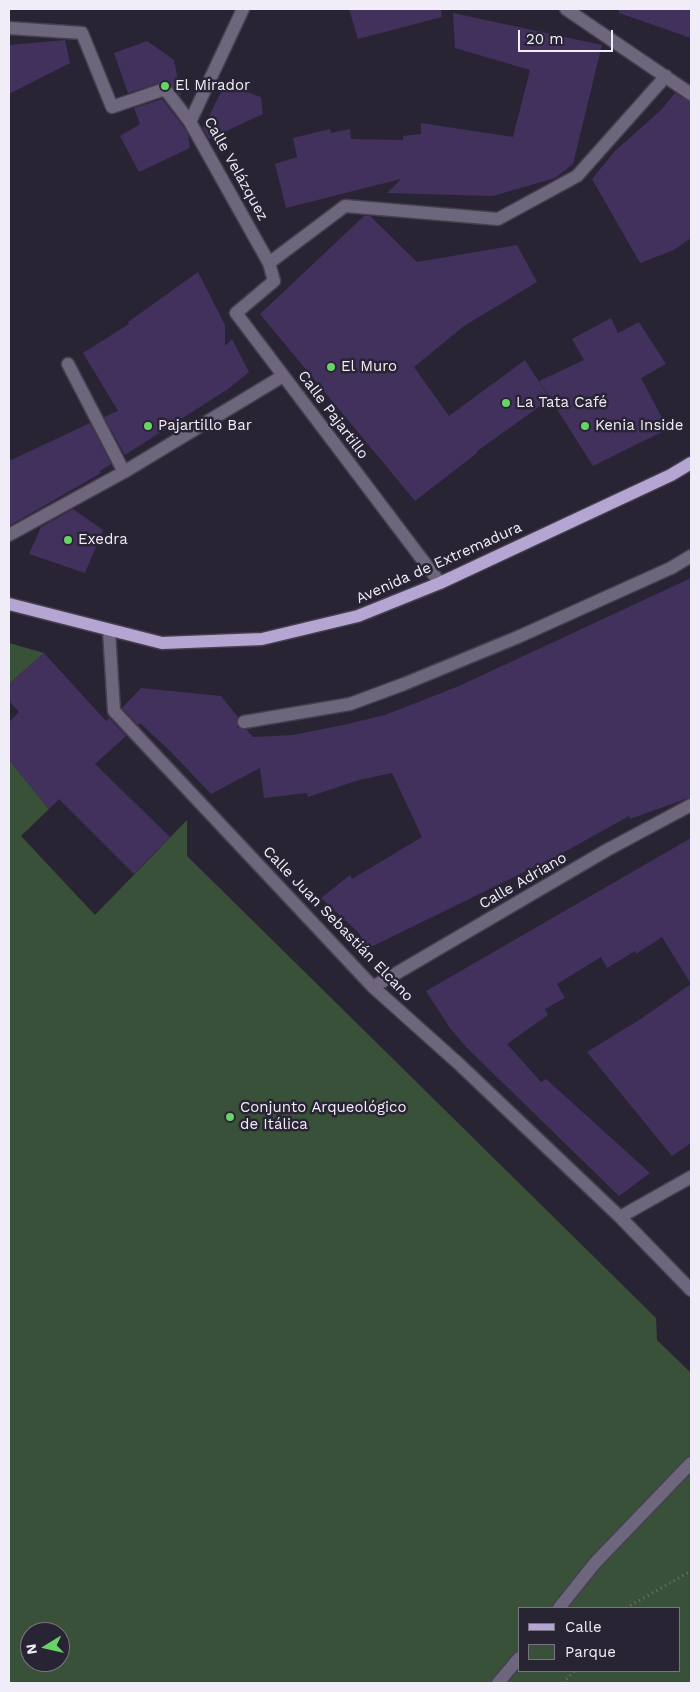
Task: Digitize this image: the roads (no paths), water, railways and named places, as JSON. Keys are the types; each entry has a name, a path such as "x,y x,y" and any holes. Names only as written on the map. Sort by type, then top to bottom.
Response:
{"main road":[{"name":"Avenida de Extremadura","path":"9,604 162,643 262,639 358,616 440,583 671,475 691,463"}],"street":[{"name":"Calle Velázquez","path":"243,9 190,122 269,263"},
{"path":"566,9 691,94"},
{"path":"9,28 82,33 112,106 165,89 190,122"},
{"path":"283,376 236,312 274,281 269,263 345,206 498,219 577,176 666,76"},
{"path":"68,364 124,472"},
{"name":"Calle Pajartillo","path":"9,535 124,472 283,376 440,583"},
{"path":"244,722 350,704 404,684 518,638 671,568 691,556"},
{"name":"Calle Juan Sebastián Elcano","path":"109,631 114,711 373,987 459,1064 620,1216 691,1290"},
{"name":"Calle Adriano","path":"373,987 607,850 691,805"},
{"path":"620,1216 691,1177"},
{"path":"559,1607 596,1563 691,1463"},
{"path":"498,1683 518,1659"}],"place":[{"name":"El Mirador","path":"165,86"},
{"name":"El Muro","path":"331,367"},
{"name":"La Tata Café","path":"506,403"},
{"name":"Pajartillo Bar","path":"148,426"},
{"name":"Kenia Inside","path":"585,426"},
{"name":"Exedra","path":"68,540"},
{"name":"Conjunto Arqueológico de Itálica","path":"230,1117"}]}
